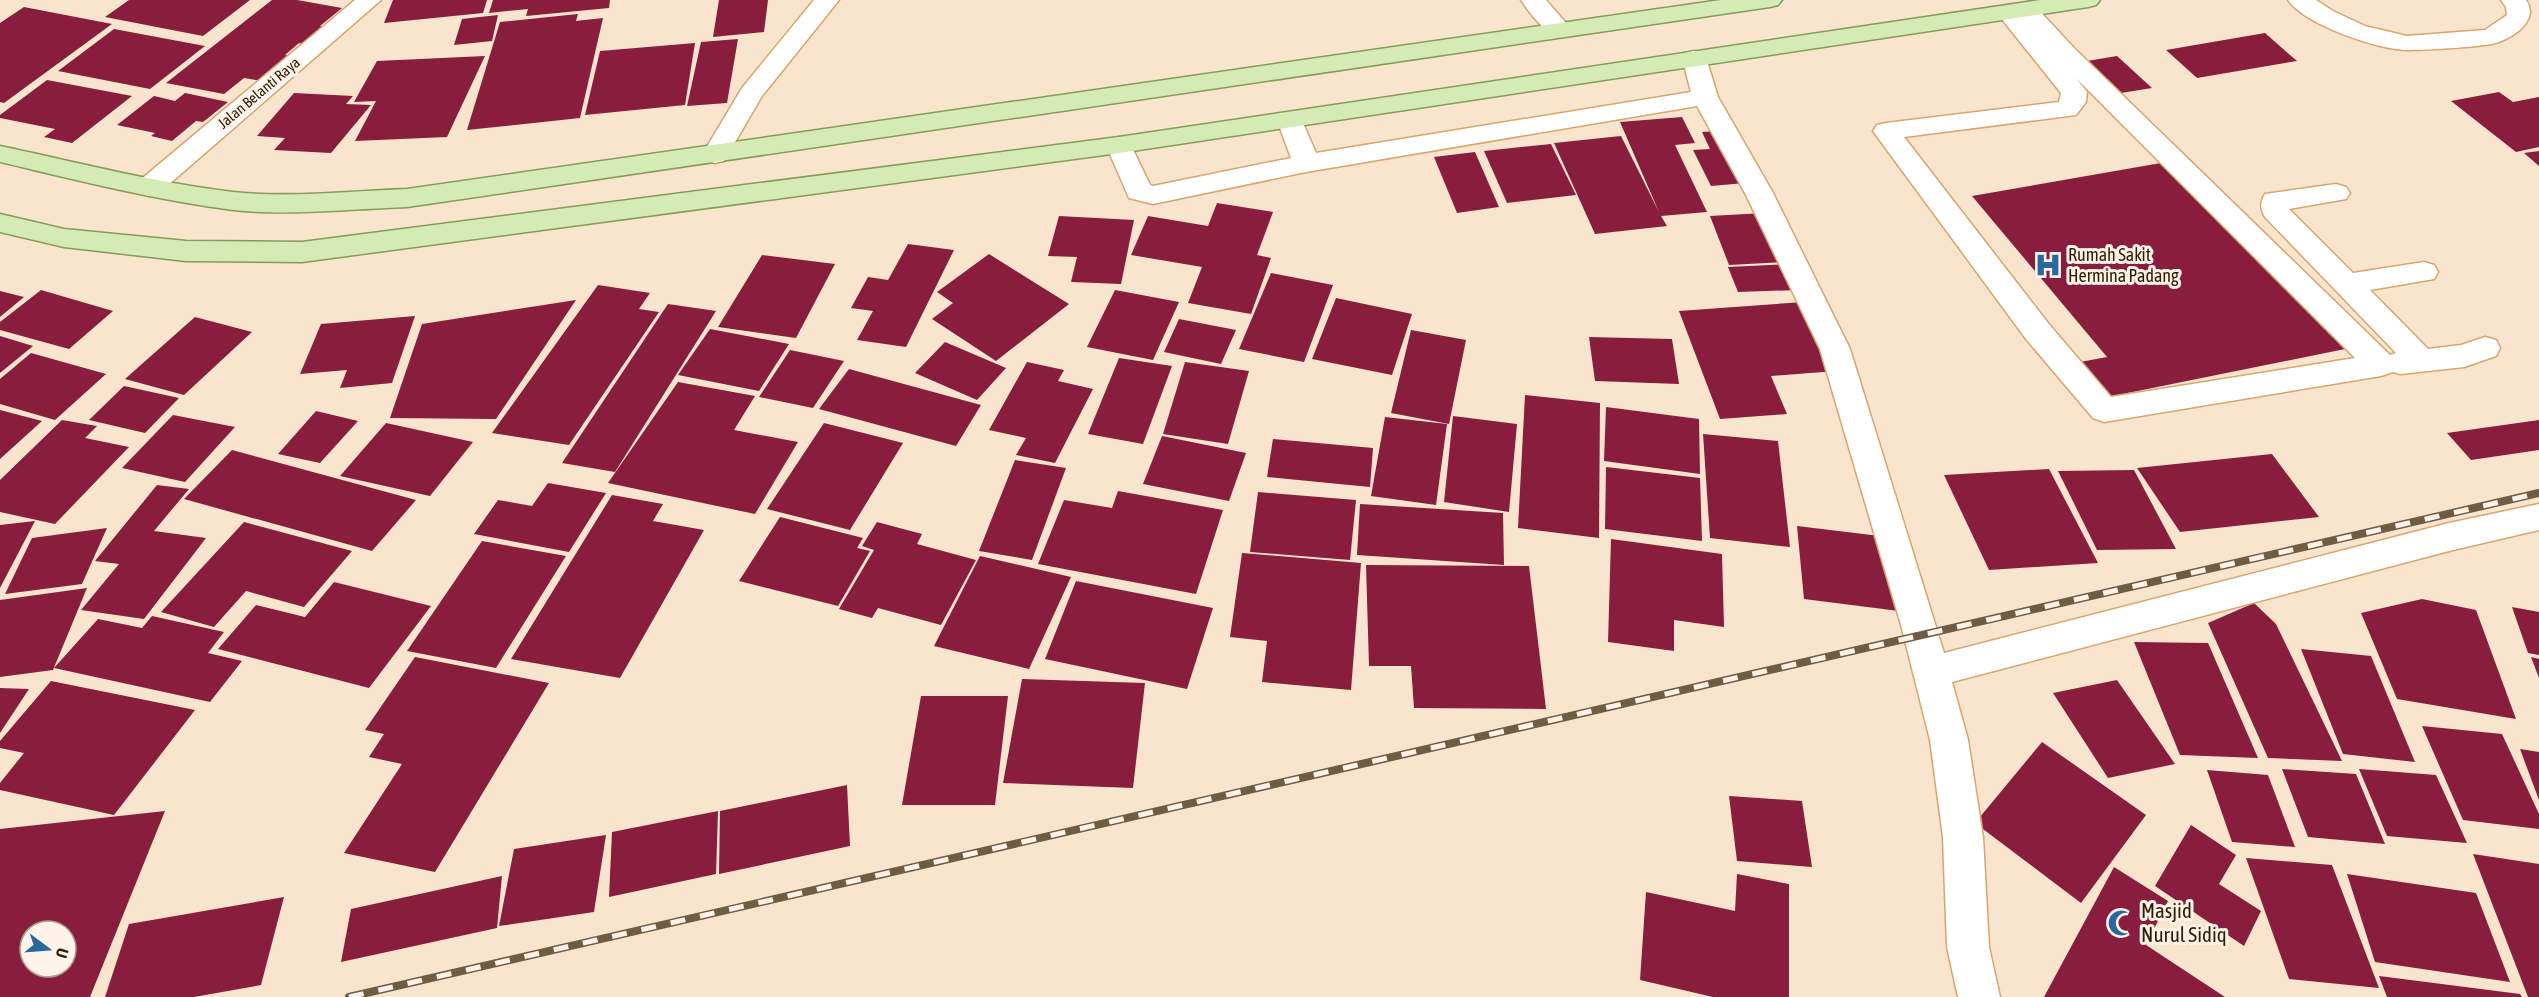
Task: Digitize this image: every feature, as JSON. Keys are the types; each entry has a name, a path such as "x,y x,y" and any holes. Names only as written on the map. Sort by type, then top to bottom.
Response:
{"main road":[{"path":"0,154 149,187 235,201 303,202 407,198 1770,0"},
{"path":"0,223 64,238 186,251 302,252 1119,145 2088,0"}],"street":[{"name":"Jalan Belanti Raya","path":"149,187 369,0"},
{"path":"715,155 751,93 827,0"},
{"path":"1533,0 1560,30"},
{"path":"2300,0 2324,16 2356,31 2407,43 2491,37 2519,18 2518,6 2513,0"},
{"path":"2018,11 2074,92 2073,102 2067,109 1886,131 2037,331 2103,410 2381,365 2464,356 2485,348"},
{"path":"2018,11 2066,54 2381,365"},
{"path":"1694,58 1705,98 1759,193 1835,349 1933,671 1949,740 1963,837 1968,947 1979,997"},
{"path":"1119,145 1139,192 1152,195 1306,163 1705,98"},
{"path":"1290,120 1306,163"},
{"path":"2336,193 2275,200 2275,211 2421,360"},
{"path":"2346,284 2424,272"},
{"path":"1933,671 2449,537 2539,517"}],"building":[{"path":"129,0 250,0 203,36 105,17"},
{"path":"272,0 297,0 342,8 320,26 326,28 305,45 299,43 285,55 292,56 262,81 244,78 224,94 166,83"},
{"path":"393,0 487,0 483,13 384,23"},
{"path":"493,0 610,0 609,8 526,16 528,9 489,13"},
{"path":"719,0 768,0 764,32 713,37"},
{"path":"24,7 112,24 4,103 0,102 0,23"},
{"path":"578,14 576,21 603,18 580,118 467,130 500,22"},
{"path":"498,15 492,41 454,45 462,19"},
{"path":"114,29 205,46 150,89 58,71"},
{"path":"2265,33 2297,61 2197,78 2166,50"},
{"path":"738,39 727,103 687,106 701,42"},
{"path":"695,43 685,105 585,115 600,51"},
{"path":"485,56 447,137 355,141 376,101 354,102 377,61"},
{"path":"2117,56 2152,88 2121,93 2087,61"},
{"path":"47,80 132,96 72,143 44,137 55,129 0,118 0,115"},
{"path":"2499,92 2513,102 2539,97 2539,147 2516,152 2451,101"},
{"path":"185,93 228,102 203,122 196,121 172,141 151,136 155,133 117,125 154,96 175,101"},
{"path":"294,93 353,96 346,104 371,105 331,153 274,150 285,138 257,136"},
{"path":"1682,117 1695,143 1675,145 1707,212 1661,216 1667,226 1595,234 1554,143 1621,136 1659,212 1620,122"},
{"path":"1718,131 1745,183 1711,186 1693,150 1710,149 1702,132"},
{"path":"1551,144 1576,195 1507,203 1484,151"},
{"path":"2539,151 2539,166 2524,153"},
{"path":"1475,152 1499,207 1457,213 1434,157"},
{"path":"2161,163 2345,349 2108,397 2080,362 2107,357 1972,196"},
{"path":"1217,203 1273,212 1257,255 1271,258 1251,314 1188,303 1202,267 1131,255 1148,216 1208,226"},
{"path":"1765,213 1786,262 1729,265 1710,216"},
{"path":"1059,216 1134,220 1121,284 1071,282 1077,257 1048,256"},
{"path":"908,244 954,250 906,347 857,340 873,311 851,308 868,277 888,280"},
{"path":"989,254 1069,304 996,361 932,319 953,303 937,292"},
{"path":"762,255 835,264 796,338 718,327"},
{"path":"1788,264 1798,290 1738,292 1728,267"},
{"path":"1271,273 1333,285 1304,362 1239,349"},
{"path":"598,285 650,293 639,309 659,312 569,445 492,433"},
{"path":"41,290 113,311 69,349 0,330 0,322"},
{"path":"1115,290 1179,302 1153,360 1087,347"},
{"path":"0,291 24,297 0,317"},
{"path":"1336,298 1412,314 1392,375 1312,359"},
{"path":"576,300 496,419 390,418 422,324"},
{"path":"1804,302 1836,371 1771,376 1787,414 1720,419 1679,311"},
{"path":"668,304 716,311 615,472 562,463"},
{"path":"415,316 392,383 340,388 347,370 300,374 321,324"},
{"path":"195,317 252,332 184,395 125,379"},
{"path":"1179,319 1236,330 1221,364 1164,352"},
{"path":"710,329 789,344 759,391 678,375"},
{"path":"1411,330 1466,340 1449,424 1391,413"},
{"path":"0,336 33,346 0,373"},
{"path":"1589,337 1672,339 1679,384 1595,381"},
{"path":"945,342 1006,368 977,400 915,373"},
{"path":"790,350 844,361 813,408 759,397"},
{"path":"31,353 106,374 55,420 0,404 0,379"},
{"path":"1119,358 1172,366 1143,444 1088,434"},
{"path":"1027,362 1064,370 1058,381 1093,389 1055,463 1016,455 1026,438 989,430"},
{"path":"1185,362 1249,371 1228,444 1163,434"},
{"path":"849,369 981,405 956,446 819,409"},
{"path":"678,382 755,396 734,430 798,442 755,514 608,483"},
{"path":"124,386 179,398 145,433 89,420"},
{"path":"1525,395 1600,403 1599,538 1518,528"},
{"path":"1606,407 1699,419 1700,474 1604,461"},
{"path":"0,410 42,421 0,459"},
{"path":"316,411 358,421 320,463 278,454"},
{"path":"173,415 235,427 185,482 122,468"},
{"path":"1453,416 1517,424 1509,512 1444,502"},
{"path":"1385,417 1447,424 1436,505 1371,496"},
{"path":"62,420 97,426 85,438 129,447 55,524 0,512 0,480"},
{"path":"2539,420 2539,450 2471,460 2447,433"},
{"path":"386,423 473,442 430,496 340,476"},
{"path":"824,423 903,443 850,530 767,509"},
{"path":"1703,434 1778,441 1790,547 1710,538"},
{"path":"1162,436 1246,453 1229,501 1143,484"},
{"path":"1273,439 1373,448 1370,487 1267,477"},
{"path":"232,450 416,500 372,551 184,499"},
{"path":"2272,454 2319,517 2180,532 2137,468"},
{"path":"1015,460 1066,468 1032,560 979,551"},
{"path":"1606,467 1700,478 1702,541 1605,529"},
{"path":"2049,469 2098,563 1989,570 1944,475"},
{"path":"2134,470 2176,549 2097,550 2058,471"},
{"path":"548,483 606,493 569,552 474,534 498,500 532,506"},
{"path":"157,485 189,489 154,531 206,538 144,619 81,610 119,564 95,561"},
{"path":"1118,491 1223,510 1196,594 1038,564 1064,500 1112,508"},
{"path":"1258,492 1356,500 1350,560 1250,552"},
{"path":"612,495 663,504 653,521 704,530 620,678 511,659"},
{"path":"1360,504 1503,513 1504,565 1357,555"},
{"path":"780,517 863,538 857,548 870,551 838,606 739,581"},
{"path":"35,521 0,588 0,525"},
{"path":"244,522 352,551 304,607 246,591 214,627 161,612"},
{"path":"877,522 922,534 917,544 976,560 941,625 878,608 872,618 839,609 874,550 862,546"},
{"path":"1797,526 1888,537 1899,611 1804,599"},
{"path":"107,528 82,584 5,594 32,538"},
{"path":"1611,539 1722,554 1724,627 1674,620 1674,651 1608,642"},
{"path":"482,541 566,556 496,668 407,651"},
{"path":"1242,553 1361,563 1351,690 1262,682 1267,641 1230,637"},
{"path":"980,556 1071,577 1029,669 934,646"},
{"path":"1366,565 1529,566 1546,709 1414,708 1411,666 1369,666"},
{"path":"1076,581 1213,608 1187,689 1045,659"},
{"path":"334,582 431,606 369,688 218,649 256,605 305,617"},
{"path":"87,588 53,670 0,677 0,600"},
{"path":"2422,599 2476,610 2516,719 2397,699 2361,613"},
{"path":"2254,603 2276,624 2342,761 2268,758 2208,623"},
{"path":"2512,607 2539,612 2539,655 2528,653"},
{"path":"152,616 224,632 208,653 242,661 210,702 54,668 98,619 142,628"},
{"path":"2134,642 2208,643 2258,758 2180,755"},
{"path":"2301,649 2371,656 2415,762 2343,754"},
{"path":"415,657 549,683 435,872 344,853 402,764 369,757 384,734 365,730"},
{"path":"2531,657 2539,659 2539,678"},
{"path":"1022,679 1145,683 1133,788 1003,783"},
{"path":"2117,680 2175,764 2108,778 2053,693"},
{"path":"51,681 195,710 114,815 0,790 0,783 24,753 0,748 0,741"},
{"path":"0,688 29,689 0,733"},
{"path":"921,696 1008,696 995,805 902,805"},
{"path":"2422,726 2502,734 2539,814 2539,829 2463,820"},
{"path":"2042,742 2146,815 2081,903 1975,823"},
{"path":"2520,749 2539,752 2539,800"},
{"path":"2282,769 2356,774 2385,844 2308,837"},
{"path":"2359,769 2436,775 2467,843 2387,836"},
{"path":"2207,770 2268,775 2295,847 2232,842"},
{"path":"847,785 850,846 719,874 720,811"},
{"path":"1729,796 1802,801 1812,867 1737,861"},
{"path":"165,811 90,997 0,997 0,829"},
{"path":"718,811 716,874 609,897 612,832"},
{"path":"2191,825 2236,855 2219,884 2261,911 2244,946 2155,886"},
{"path":"606,835 594,912 499,926 514,849"},
{"path":"2473,854 2539,864 2539,997 2528,997"},
{"path":"2246,858 2332,865 2379,988 2289,979"},
{"name":"Masjid Nurul Sidiq","path":"2114,867 2168,901 2146,945 2225,997 2044,997"},
{"path":"1737,874 1789,884 1789,997 1713,997 1640,980 1646,892 1735,911"},
{"path":"2347,874 2476,893 2510,982 2375,962"},
{"path":"502,876 497,928 341,962 351,909"},
{"path":"284,897 261,985 194,997 105,997 129,924"},
{"path":"2379,976 2520,994 2522,997 2387,997"}],"railway":[{"path":"349,997 2539,493"}],"place":[{"name":"Rumah Sakit Hermina Padang","path":"2048,265"},
{"name":"Masjid Nurul Sidiq","path":"2121,923"}]}
